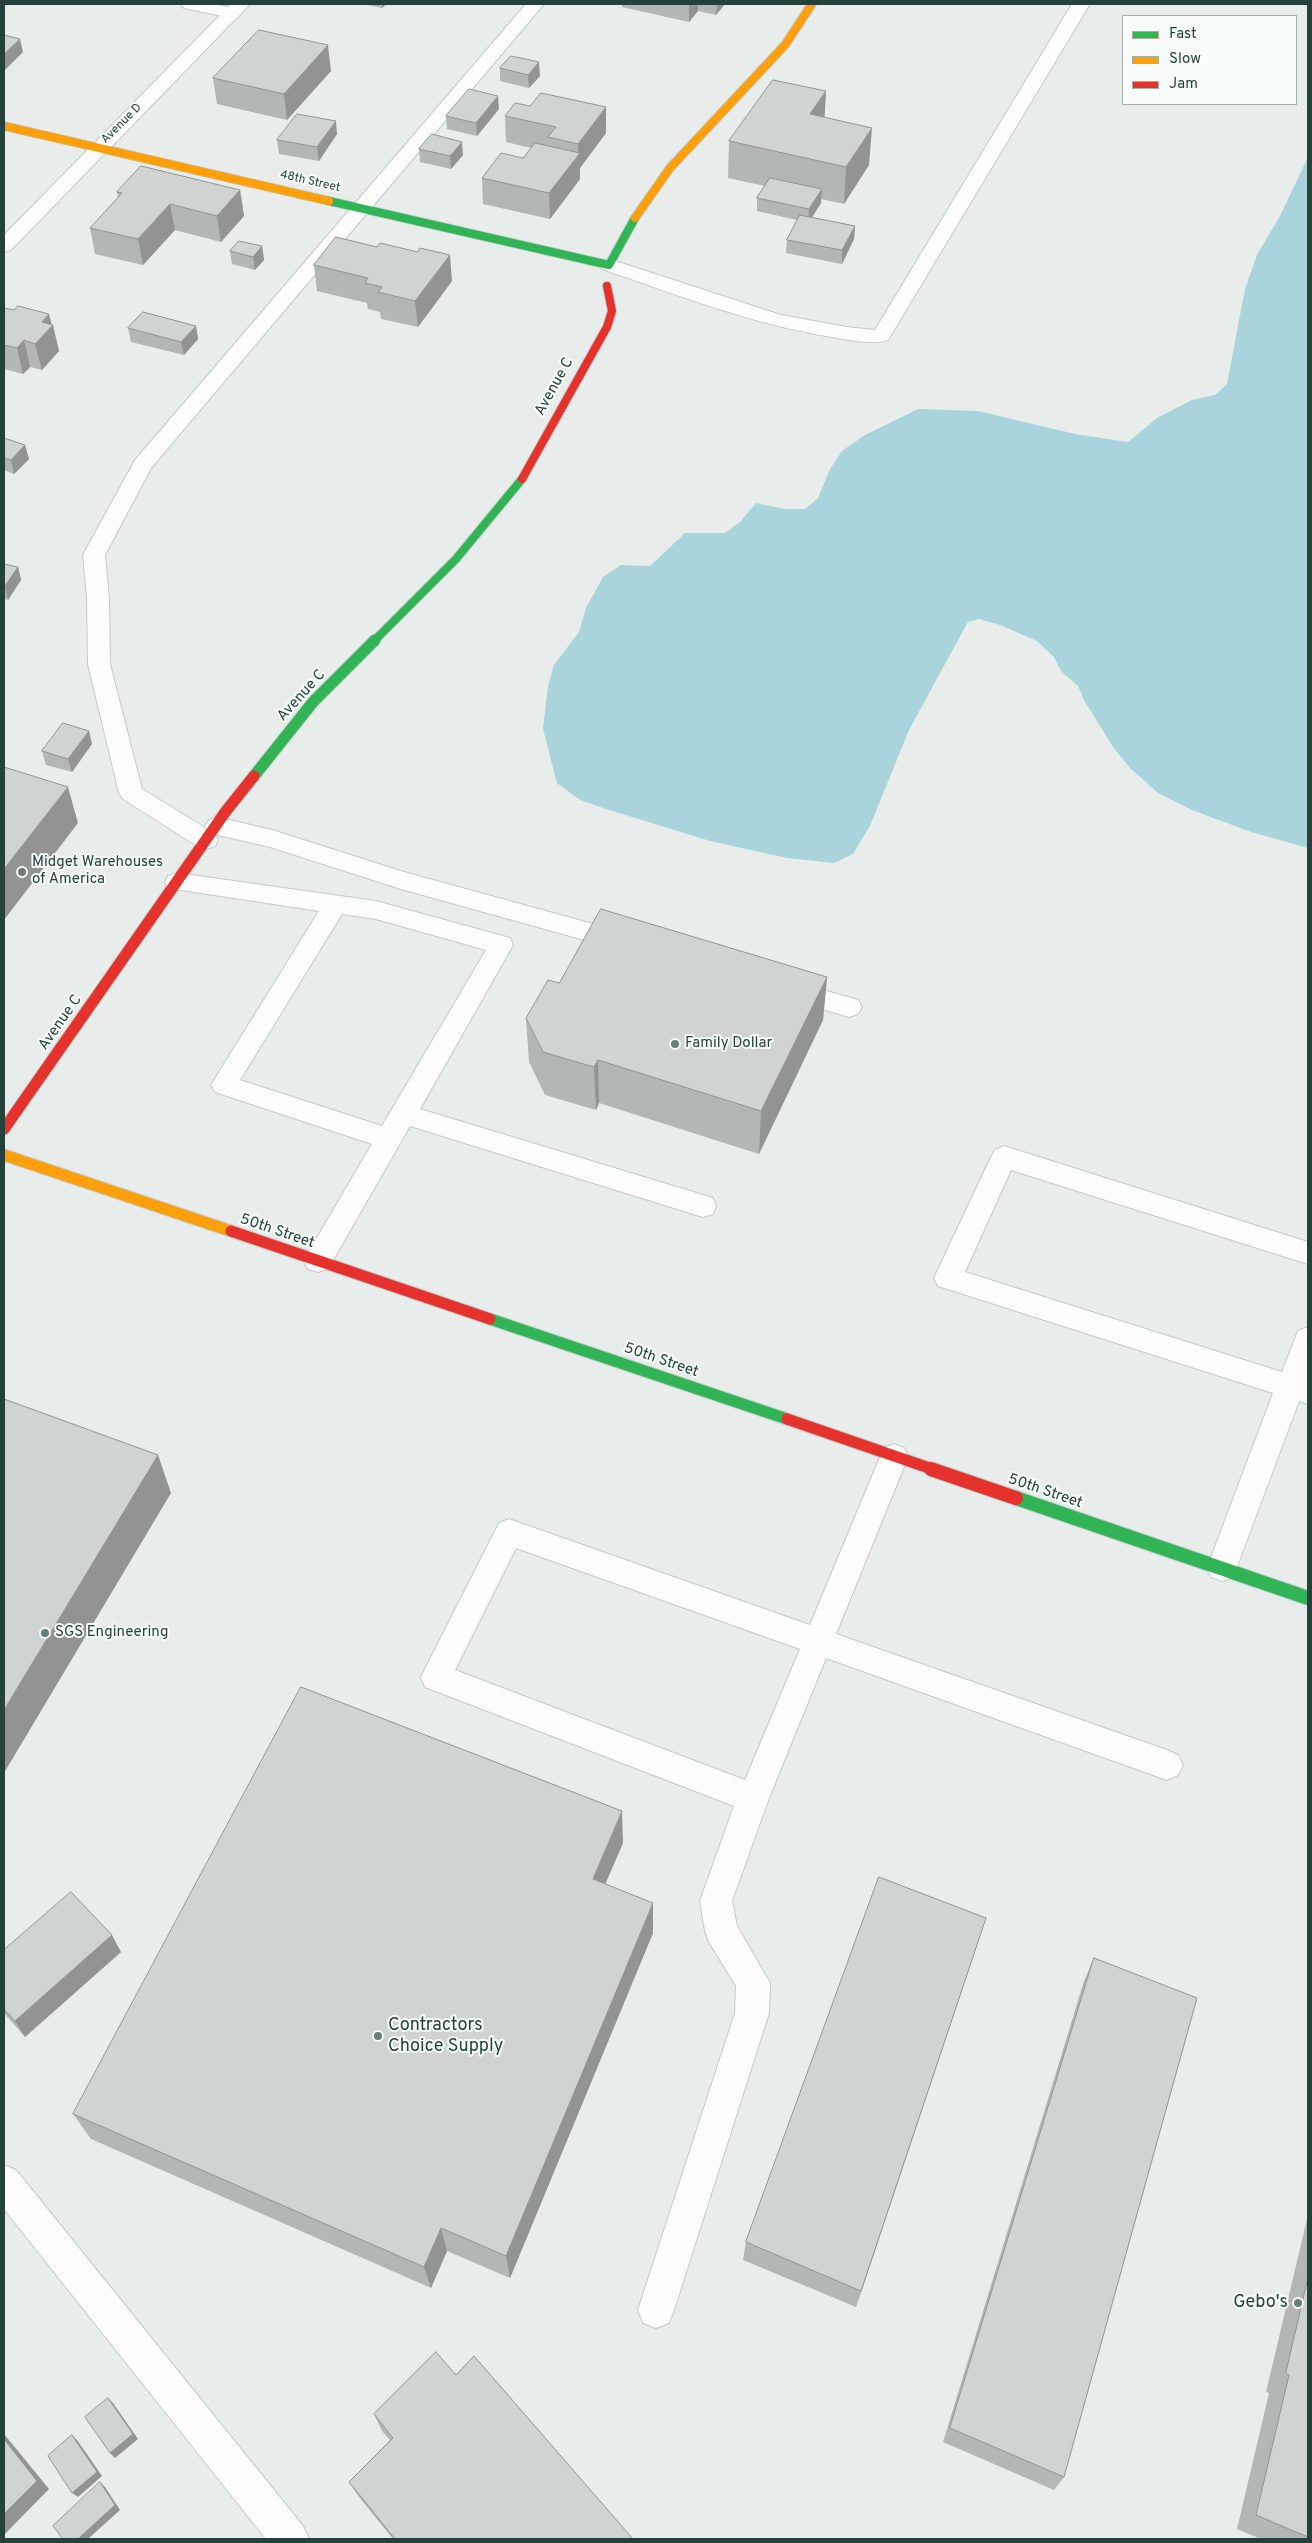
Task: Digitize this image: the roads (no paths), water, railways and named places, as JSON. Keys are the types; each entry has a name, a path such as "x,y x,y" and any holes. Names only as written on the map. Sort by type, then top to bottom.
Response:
{"street":[{"path":"190,4 237,8"},
{"path":"535,4 142,465 94,555 98,598 99,664 131,793 211,833 272,839 401,880 649,949"},
{"path":"812,4 785,45 769,64 670,168 633,220 609,265 724,304 823,331 881,336 1081,4"},
{"name":"Avenue D","path":"4,246 237,8"},
{"name":"48th Street","path":"4,126 609,265"},
{"name":"Avenue C","path":"4,1129 211,833 313,702 456,559 517,487 607,327 612,310 607,286"},
{"path":"177,882 376,910 501,945 318,1261"},
{"path":"336,904 224,1085 389,1139"},
{"path":"764,982 850,1007"},
{"path":"403,1114 703,1206"},
{"name":"50th Street","path":"4,1155 1308,1598"},
{"path":"1299,1389 948,1278 1004,1157 1308,1252"},
{"path":"1222,1568 1299,1389 1308,1338"},
{"path":"656,2310 752,2013 753,1984 721,1931 716,1900 753,1798 894,1457"},
{"path":"753,1798 436,1678 509,1532 1168,1765"},
{"path":"4,2182 290,2539"}],"water":[{"path":"1308,157 1308,848 1251,832 1192,810 1158,793 1130,768 1113,747 1084,700 1078,686 1061,671 1054,657 1037,641 1000,625 979,619 968,622 909,730 870,826 853,854 834,863 787,858 710,841 580,800 557,783 543,729 548,686 554,665 579,632 586,608 603,577 621,565 650,566 685,533 725,533 740,522 756,503 785,509 805,509 818,498 830,469 842,451 865,435 918,409 978,411 1075,434 1128,442 1157,418 1192,400 1215,395 1227,384 1245,289 1257,255 1280,216"}],"place":[{"name":"Midget Warehouses of America","path":"22,872"},
{"name":"Family Dollar","path":"675,1044"},
{"name":"SGS Engineering","path":"45,1633"},
{"name":"Contractors Choice Supply","path":"378,2036"},
{"name":"Gebo's","path":"1298,2303"}]}
